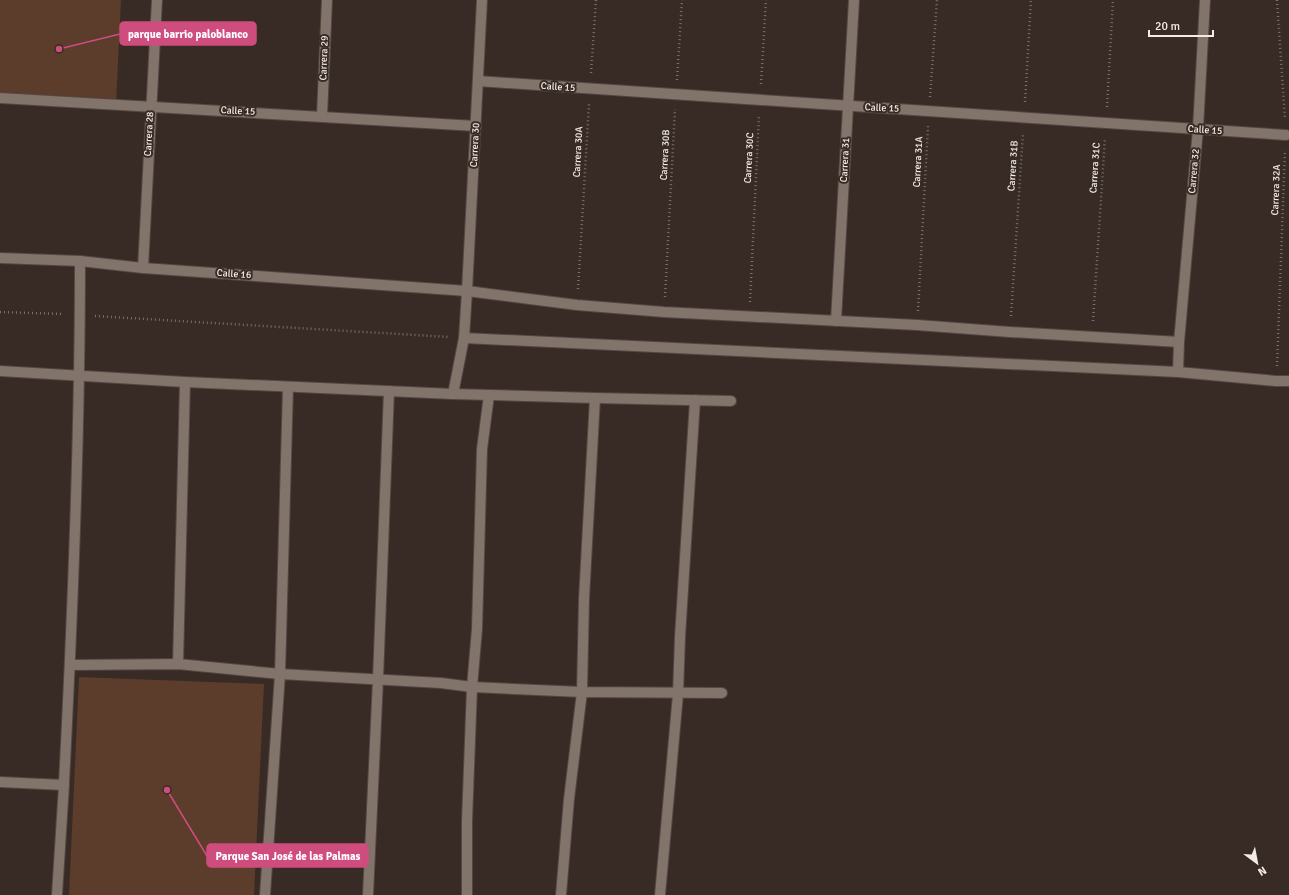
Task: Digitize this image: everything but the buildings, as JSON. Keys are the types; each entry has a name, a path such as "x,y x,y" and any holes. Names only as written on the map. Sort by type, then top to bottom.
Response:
{"street":[{"name":"Carrera 28","path":"143,268 157,0"},
{"name":"Carrera 29","path":"322,116 327,0"},
{"name":"Carrera 30","path":"453,394 464,338 482,0"},
{"name":"Carrera 31","path":"836,321 854,0"},
{"name":"Carrera 32","path":"1178,372 1179,342 1198,129 1205,0"},
{"name":"Calle 15","path":"478,81 1286,135"},
{"name":"Calle 15","path":"0,98 476,126"},
{"name":"Calle 16","path":"0,258 80,261 143,268 467,291 577,305 664,312 917,325 1179,342"},
{"path":"57,895 70,665 80,376 80,261"},
{"path":"464,338 1178,372 1289,381"},
{"path":"0,372 453,394 731,401"},
{"path":"178,664 185,382"},
{"path":"265,895 280,674 288,386"},
{"path":"368,895 390,391"},
{"path":"467,895 467,821 472,687 477,629 482,449 489,395"},
{"path":"561,895 569,799 582,692 584,599 595,398"},
{"path":"660,895 678,694 680,637 695,400"},
{"path":"70,665 178,664 280,674 441,683 472,687 582,692 678,694 722,693"},
{"path":"0,782 64,785"}],"path":[{"name":"Carrera 30A","path":"577,305 596,0"},
{"name":"Carrera 30B","path":"664,312 682,0"},
{"name":"Carrera 30C","path":"750,316 766,0"},
{"name":"Carrera 31A","path":"917,325 937,0"},
{"name":"Carrera 31B","path":"1010,332 1031,0"},
{"name":"Carrera 31C","path":"1092,337 1113,0"},
{"name":"Carrera 32A","path":"1276,381 1286,135 1278,0"},
{"path":"0,312 80,315 464,338"}],"shaded area":[{"path":"0,0 121,0 116,104 0,98"},
{"path":"79,677 264,684 254,895 69,895"}],"place":[{"name":"parque barrio paloblanco","path":"59,49"},
{"name":"Parque San José de las Palmas","path":"167,790"}]}
